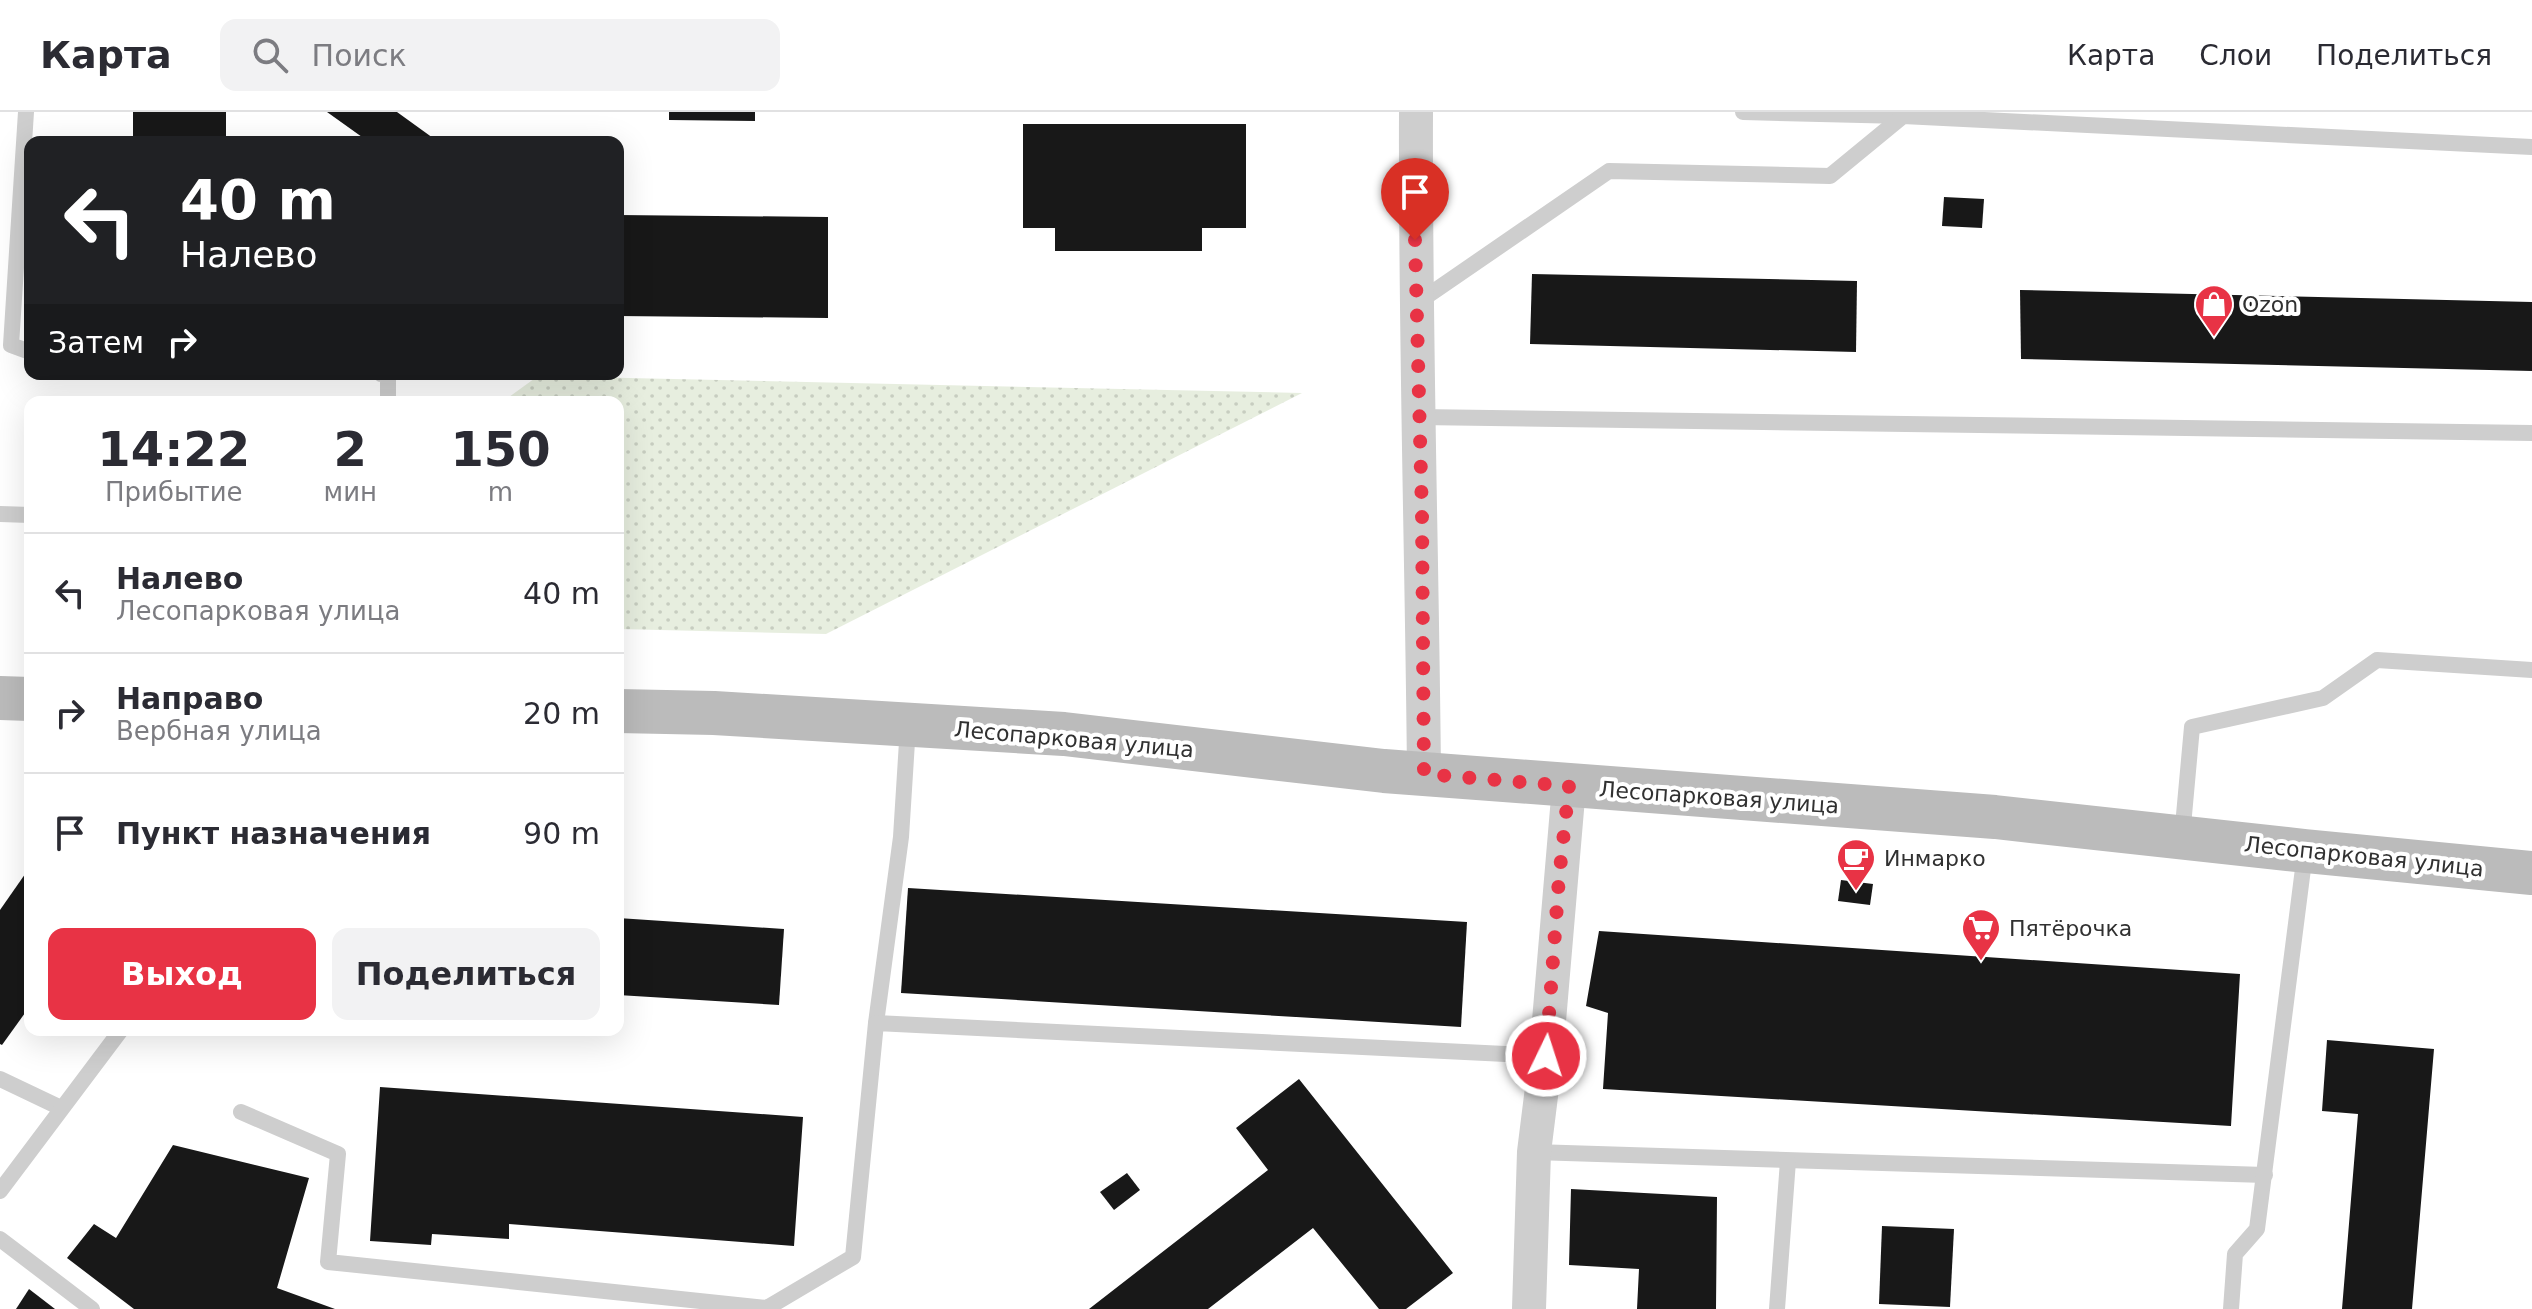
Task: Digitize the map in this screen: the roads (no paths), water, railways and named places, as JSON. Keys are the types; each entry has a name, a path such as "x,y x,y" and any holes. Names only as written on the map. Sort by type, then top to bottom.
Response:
{"main road":[{"path":"0,698 24,699"},
{"name":"Лесопарковая улица","path":"624,711 714,713 1064,734 1424,774 1995,817 2532,873"}],"street":[{"path":"1416,112 1415,304 1424,774"},
{"path":"1529,1309 1534,1152 1546,1056 1569,786"}],"lane":[{"path":"6,345 26,112"},
{"path":"1416,112 1436,112"},
{"path":"1743,112 1903,114 2532,147"},
{"path":"1415,304 1609,171 1830,176 1903,114"},
{"path":"1419,417 2532,433"},
{"path":"0,514 24,515"},
{"path":"2182,837 2192,727 2323,698 2377,660 2532,670"},
{"path":"241,1112 338,1154 328,1262 767,1308 853,1257 876,1023 901,837 908,725"},
{"path":"2231,1309 2235,1254 2257,1229 2305,851"},
{"path":"876,1023 1546,1056"},
{"path":"0,1191 116,1036"},
{"path":"0,1079 61,1108"},
{"path":"1534,1152 2265,1175"},
{"path":"1777,1309 1788,1161"},
{"path":"0,1239 92,1309"}],"place":[{"name":"Ozon","path":"2214,338"},
{"name":"Инмарко","path":"1856,892"},
{"name":"Пятёрочка","path":"1981,962"}]}
